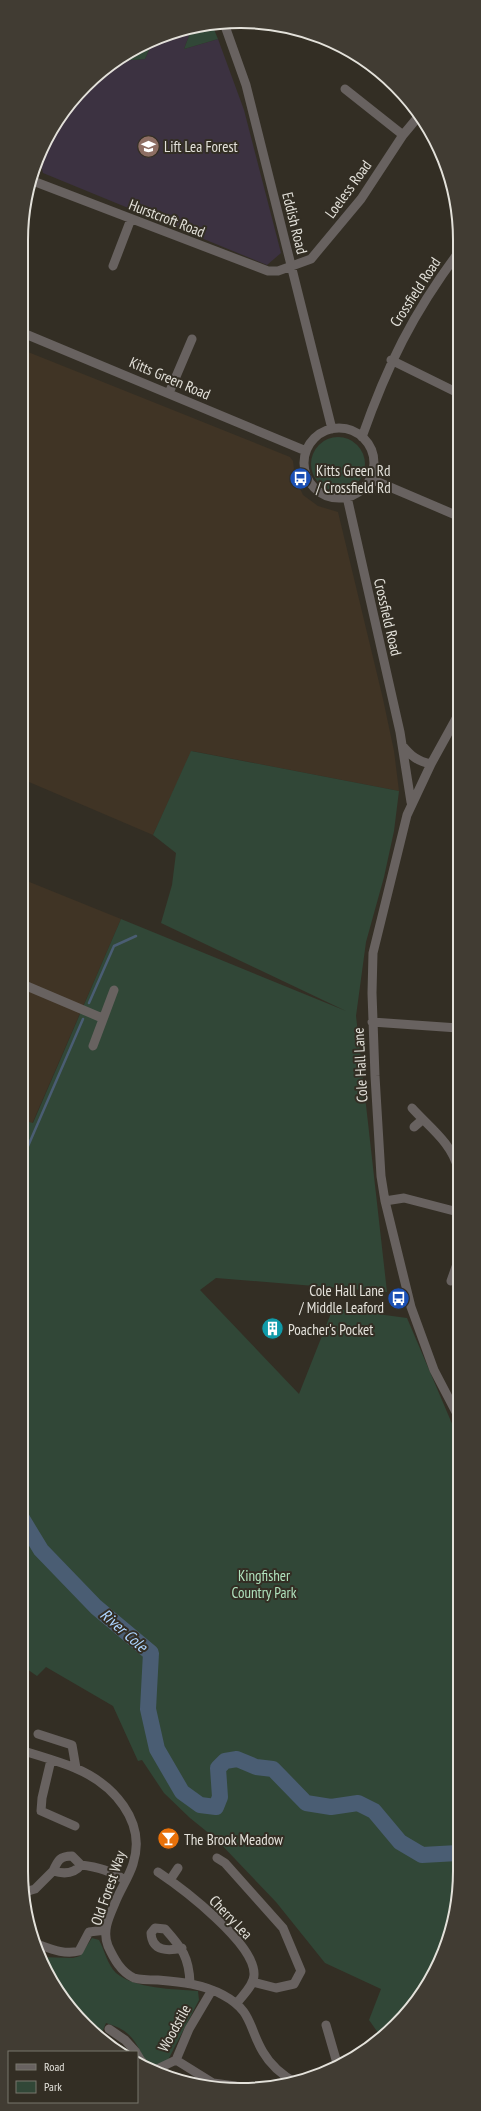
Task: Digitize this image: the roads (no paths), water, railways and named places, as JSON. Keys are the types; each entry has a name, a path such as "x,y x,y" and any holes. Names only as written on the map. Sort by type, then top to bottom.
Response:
{"street":[{"name":"Eddish Road","path":"225,28 246,85 332,429"},
{"path":"345,89 403,135"},
{"name":"Loeless Road","path":"292,267 311,259 361,199 403,135 416,120"},
{"name":"Hurstcroft Road","path":"36,182 268,271 278,271 292,267"},
{"path":"113,266 131,219"},
{"name":"Crossfield Road","path":"362,437 391,360 412,320 453,260"},
{"name":"Kitts Green Road","path":"28,334 306,451"},
{"path":"169,393 192,339"},
{"path":"391,360 453,391"},
{"path":"332,429 347,429 362,437 370,447 374,458 371,479 357,492 346,497 326,495 313,486 307,475 305,466 306,451 310,443 319,434 332,429"},
{"path":"371,479 453,514"},
{"name":"Crossfield Road","path":"346,497 402,744 411,802"},
{"name":"Cole Hall Lane","path":"453,724 411,802 387,890 373,953 372,1022 381,1176 385,1201 411,1307 434,1370 453,1406"},
{"name":"Crossfield Road","path":"402,744 410,755 419,761 431,764"},
{"path":"28,987 102,1018"},
{"path":"93,1046 102,1018 114,990"},
{"path":"372,1022 453,1028"},
{"path":"412,1108 422,1120 447,1143 453,1155"},
{"path":"414,1127 422,1120"},
{"path":"385,1201 404,1198 453,1211"},
{"path":"451,1281 453,1275"},
{"path":"38,1734 72,1745 76,1768"},
{"name":"Old Forest Way","path":"28,1752 76,1768 109,1789 123,1804 132,1819 137,1835 133,1865 109,1916 106,1930 108,1944 123,1970 135,1978 190,1983 212,1990 237,2003 249,2019 262,2051 277,2070 288,2078"},
{"path":"51,1760 42,1798 41,1811 75,1826"},
{"path":"29,1891 35,1889 52,1871 57,1861 64,1856 72,1856 81,1865 97,1866 110,1871 125,1880"},
{"path":"217,1858 225,1863 283,1928 301,1971 294,1984 276,1988 253,1982 237,2003"},
{"path":"52,1871 67,1873 77,1870 81,1865"},
{"path":"170,1880 178,1868"},
{"name":"Cherry Lea","path":"158,1872 170,1880 227,1928 247,1953 254,1973 253,1982"},
{"path":"42,1946 58,1951 72,1953 80,1951 89,1932 106,1930"},
{"path":"182,1948 189,1966 190,1983"},
{"name":"Woodstile","path":"160,2067 176,2060 189,2029 212,1990"},
{"path":"326,2025 336,2060"},
{"name":"Woodstile","path":"109,2029 125,2040 134,2051"},
{"path":"176,2060 205,2080"}],"waterway":[{"path":"89,1003 114,946 136,936"},
{"path":"28,1146 83,1019"},
{"name":"River Cole","path":"28,1529 41,1550 96,1607 151,1653 148,1709 157,1749 182,1792 200,1805 216,1807 220,1797 218,1768 225,1761 237,1759 256,1767 273,1769 306,1803 331,1807 358,1803 374,1811 400,1842 422,1855 453,1853"}],"place":[{"name":"Lift Lea Forest","path":"149,146"},
{"name":"Kitts Green Rd / Crossfield Rd","path":"301,479"},
{"name":"Cole Hall Lane / Middle Leaford","path":"399,1299"},
{"name":"Poacher's Pocket","path":"273,1329"},
{"name":"The Brook Meadow","path":"169,1839"}],"park label":[{"name":"Kingfisher Country Park","path":"264,1584"}]}
